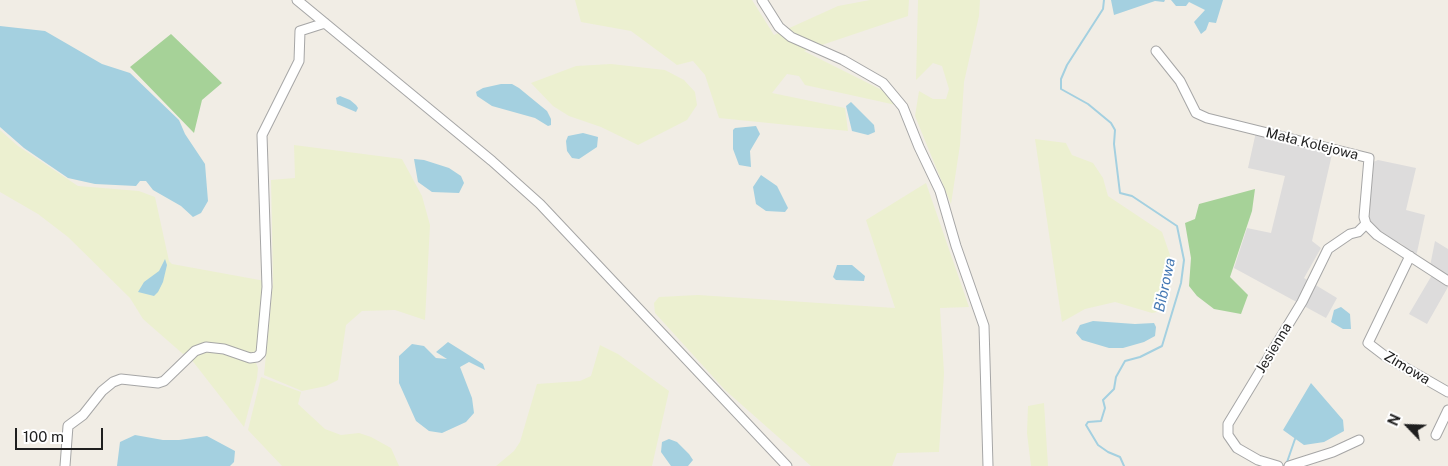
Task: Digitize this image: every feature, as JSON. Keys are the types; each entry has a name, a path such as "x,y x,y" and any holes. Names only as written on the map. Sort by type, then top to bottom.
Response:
{"street":[{"path":"297,0 492,161 540,204 787,466"},
{"path":"762,0 779,27 791,37 843,60 883,83 903,107 940,191 956,246 984,326 988,466"},
{"path":"65,466 68,426 83,415 102,391 113,382 121,379 158,383 170,376 195,351 206,347 224,349 250,358 257,357 261,353 267,286 261,140 299,61 300,31 324,23"},
{"name":"Mała Kolejowa","path":"1156,52 1180,80 1196,113 1207,118 1368,158 1364,217 1366,224"},
{"path":"1366,224 1373,232 1448,281"},
{"name":"Jesienna","path":"1278,466 1258,460 1237,448 1228,435 1228,424 1302,302 1328,249 1343,238 1358,232 1366,224"},
{"name":"Zimowa","path":"1410,256 1368,343 1385,356 1448,392"},
{"path":"1436,435 1448,410"},
{"path":"1289,466 1333,452 1359,440"}],"shaded area":[{"path":"1256,132 1312,145 1311,150 1315,151 1317,147 1333,150 1312,241 1321,248 1304,278 1337,298 1326,318 1234,268 1247,228 1271,233 1285,176 1248,168"},
{"path":"1378,160 1416,168 1406,210 1425,215 1416,257 1404,249 1403,245 1398,242 1396,244 1378,233 1378,229 1375,230 1366,218 1371,163"},
{"path":"1435,241 1448,249 1448,278 1430,266"},
{"path":"1432,275 1448,287 1427,324 1409,314"}],"green space":[{"path":"575,0 752,0 774,35 838,6 870,0 909,0 908,16 804,51 882,90 896,105 805,85 799,76 787,74 772,93 845,108 848,131 719,118 705,75 693,61 677,65 631,31 581,22"},
{"path":"918,0 980,0 979,16 964,82 960,145 951,204 915,116 919,91 933,99 946,99 949,89 942,66 933,63 916,80"},
{"path":"171,34 222,83 202,100 194,133 130,67"},
{"path":"611,64 665,70 684,80 695,92 697,105 687,120 638,145 601,127 569,116 553,106 531,83 576,66"},
{"path":"0,130 18,146 78,186 139,191 155,197 169,261 172,264 265,281 258,353 251,355 210,343 183,354 143,319 130,298 68,237 38,214 0,192"},
{"path":"1035,139 1066,143 1072,155 1093,163 1103,178 1108,196 1162,232 1170,255 1170,288 1162,311 1152,313 1115,302 1085,309 1062,322"},
{"path":"294,145 402,159 422,196 430,225 425,320 395,310 362,311 346,325 338,380 326,386 302,391 264,375 273,282 271,180 295,178"},
{"path":"926,183 969,307 940,308 944,373 939,452 897,453 892,466 811,466 725,390 655,313 654,303 659,297 698,295 895,308 866,220"},
{"path":"1255,189 1252,211 1230,277 1248,295 1241,314 1214,309 1197,296 1189,286 1191,258 1185,223 1195,219 1199,204"},
{"path":"600,345 618,354 669,391 652,466 496,466 514,451 520,442 537,384 580,381 591,376"},
{"path":"211,348 256,363 258,368 257,378 244,427 191,359 196,354"},
{"path":"261,377 301,392 298,404 325,429 341,435 359,433 391,448 399,466 282,466 248,430"},
{"path":"1044,403 1048,466 1031,466 1027,433 1028,406"}],"water":[{"path":"1111,0 1165,0 1164,2 1155,1 1114,15"},
{"path":"1171,0 1223,0 1216,23 1209,22 1206,30 1201,34 1194,22 1205,10 1189,2 1186,6 1176,6"},
{"path":"0,26 45,31 102,64 130,73 179,120 185,134 205,164 208,201 201,213 193,217 181,206 153,190 146,181 140,181 136,186 95,184 68,178 24,148 0,127"},
{"path":"501,84 512,84 519,88 547,111 551,119 551,125 548,126 535,118 492,106 477,96 476,92 483,88"},
{"path":"340,96 356,105 358,108 356,112 337,104 336,98"},
{"path":"851,102 874,125 875,132 868,135 852,131 846,106"},
{"path":"756,126 760,134 750,151 751,167 739,165 733,149 733,130 735,128"},
{"path":"583,133 598,137 597,147 579,159 572,158 567,151 566,141 568,136"},
{"path":"414,159 424,160 449,168 461,176 464,183 459,193 432,192 418,182"},
{"path":"761,175 777,186 788,208 785,212 766,211 756,204 753,187"},
{"path":"165,259 167,265 163,282 158,292 154,296 138,292 144,282 159,271"},
{"path":"837,265 852,265 865,276 864,281 836,280 833,277"},
{"path":"1341,307 1350,314 1351,329 1343,329 1331,322 1334,310"},
{"path":"1093,321 1135,324 1154,323 1156,327 1155,336 1144,342 1123,348 1109,348 1082,340 1076,333 1080,325"},
{"path":"448,342 483,364 485,370 469,362 460,367 472,398 474,413 466,422 442,433 429,431 416,421 399,383 399,356 412,344 424,346 436,358 447,359 436,352"},
{"path":"1311,383 1343,420 1344,431 1324,442 1304,445 1283,430"},
{"path":"135,435 163,440 207,436 235,451 234,462 230,466 117,466 120,442"},
{"path":"669,439 677,442 689,454 693,460 688,466 671,466 661,452 662,442"}],"waterway":[{"name":"Bibrowa","path":"1104,0 1103,9 1067,65 1061,79 1061,89 1088,104 1111,123 1115,130 1114,144 1120,193 1132,196 1177,226 1184,260 1181,283 1162,346 1140,357 1125,361 1116,377 1114,389 1103,400 1105,408 1101,421 1088,422 1086,425 1098,445 1120,457 1124,466"},
{"path":"1286,465 1295,439"}]}
